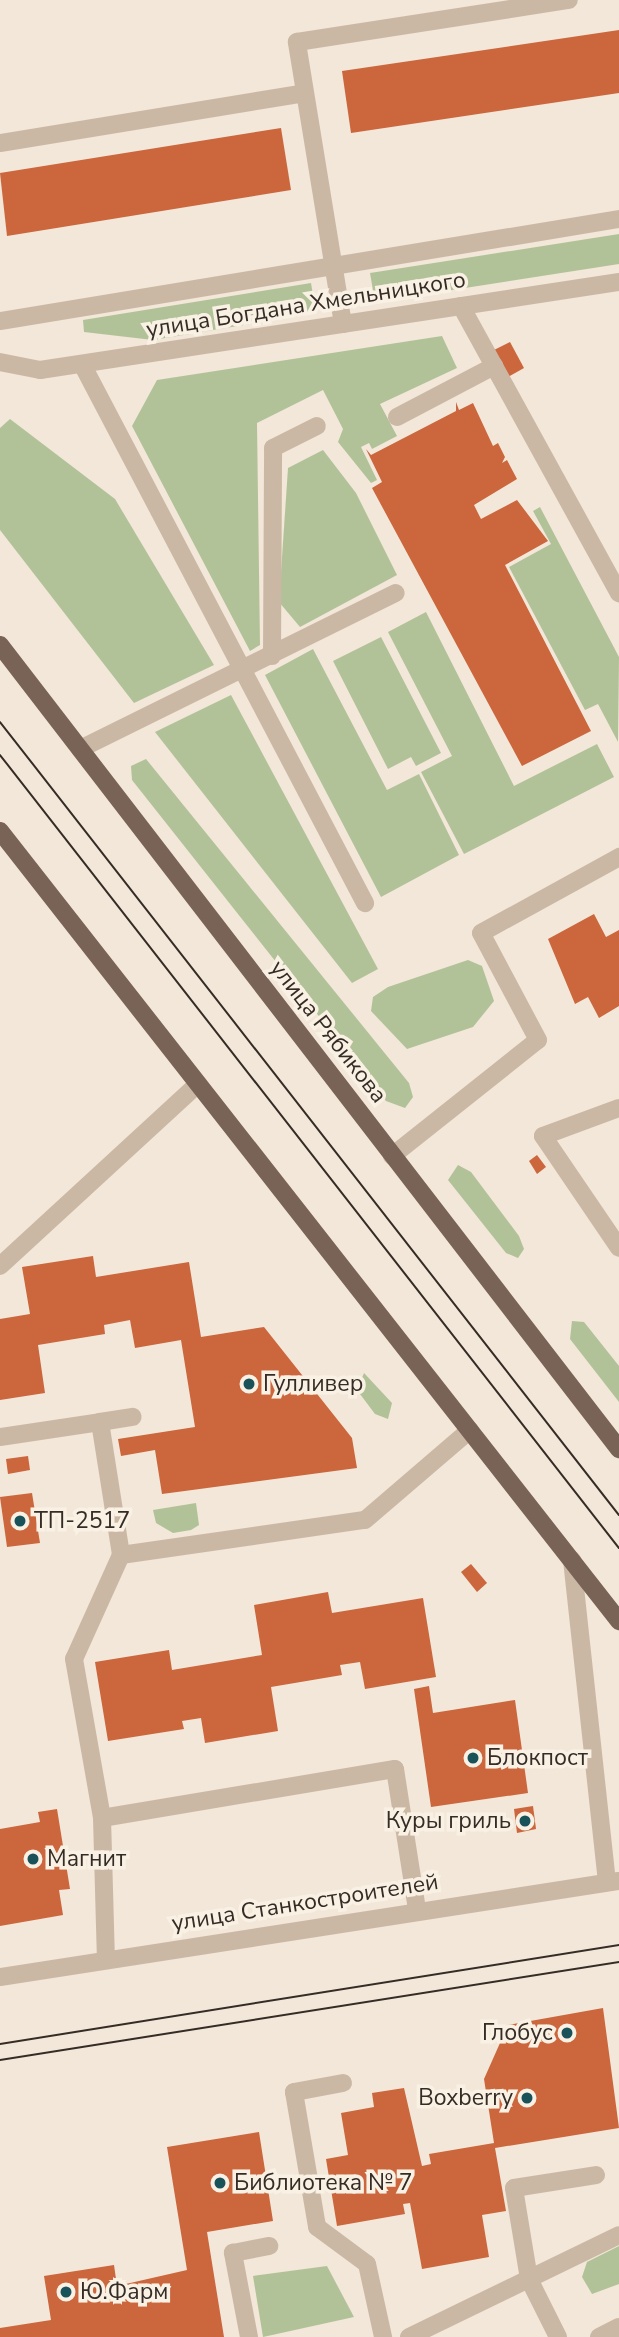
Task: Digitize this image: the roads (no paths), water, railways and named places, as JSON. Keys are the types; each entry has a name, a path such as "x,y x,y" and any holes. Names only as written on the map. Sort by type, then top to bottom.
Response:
{"main road":[{"name":"улица Рябикова","path":"0,645 619,1449"},
{"path":"0,831 619,1621"}],"street":[{"path":"343,324 297,42 569,0"},
{"path":"0,144 305,93"},
{"path":"0,321 619,219"},
{"name":"улица Богдана Хмельницкого","path":"0,362 40,370 619,282"},
{"path":"461,306 619,593"},
{"path":"82,364 365,903"},
{"path":"397,417 494,366"},
{"path":"272,656 273,448 317,426"},
{"path":"80,749 396,593"},
{"path":"392,1156 538,1040 481,933 619,857"},
{"path":"0,1266 198,1084"},
{"path":"619,1108 543,1136 619,1248"},
{"path":"0,1437 133,1417"},
{"path":"100,1422 121,1555 75,1659 102,1818 106,1960"},
{"path":"121,1555 365,1520 470,1430"},
{"path":"572,1560 613,1882"},
{"path":"102,1818 395,1769 417,1909"},
{"name":"улица Станкостроителей","path":"0,1978 417,1909 613,1882"},
{"path":"343,2083 294,2092 317,2227 367,2264 383,2337"},
{"path":"558,2337 529,2279 514,2188 596,2175"},
{"path":"409,2337 619,2235"},
{"path":"248,2337 233,2253 270,2246"},
{"path":"599,2337 619,2327"}],"tram line":[{"path":"0,722 619,1515"},
{"path":"0,755 619,1548"},
{"path":"0,2044 619,1945"},
{"path":"0,2060 619,1962"}],"place":[{"name":"Гулливер","path":"249,1384"},
{"name":"ТП-2517","path":"20,1521"},
{"name":"Блокпост","path":"473,1758"},
{"name":"Куры гриль","path":"525,1821"},
{"name":"Магнит","path":"33,1859"},
{"name":"Глобус","path":"567,2033"},
{"name":"Boxberry","path":"527,2098"},
{"name":"Библиотека № 7","path":"220,2183"},
{"name":"Ю.Фарм","path":"66,2292"}]}
